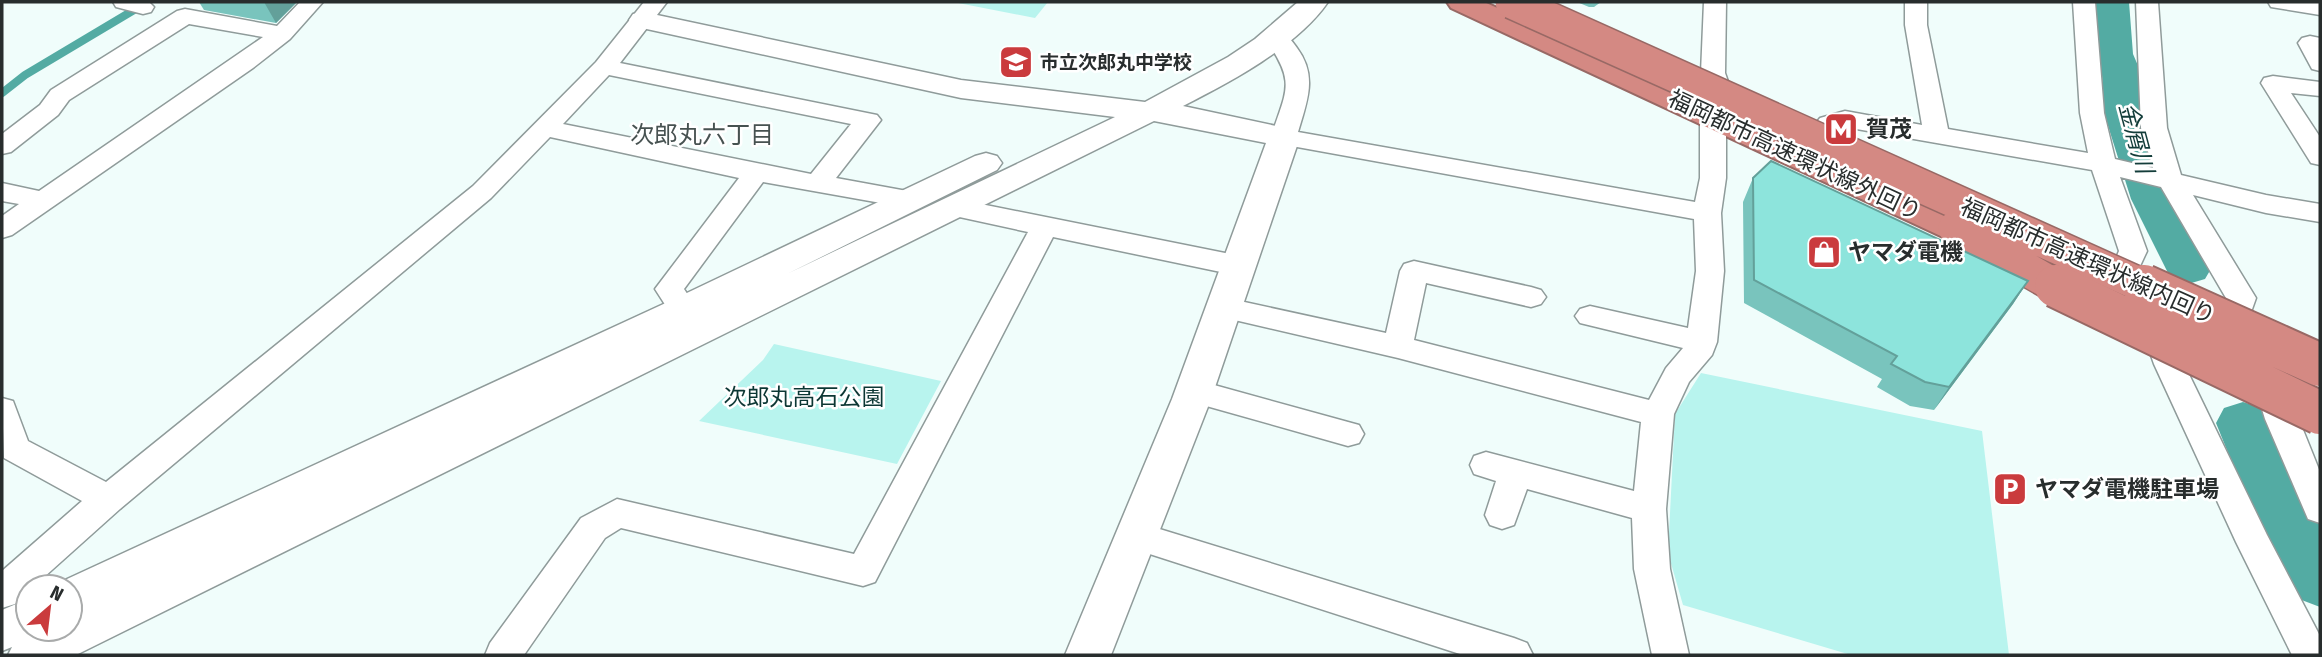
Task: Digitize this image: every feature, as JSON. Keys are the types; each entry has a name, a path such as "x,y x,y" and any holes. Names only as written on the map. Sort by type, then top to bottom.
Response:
{"highway":[{"name":"福岡都市高速環状線外回り","path":"1461,2 2320,396"},
{"name":"福岡都市高速環状線内回り","path":"1512,2 2112,269 2320,365"},
{"path":"1955,228 2075,297 2320,414"},
{"path":"2112,269 2320,359"}],"street":[{"path":"2,229 163,120 282,34 312,2"},
{"path":"84,592 683,310 909,198 1200,61 1257,26 1286,2"},
{"path":"32,655 951,207 1095,140 1147,111 1222,75 1277,38 1314,2"},
{"path":"1715,2 1713,73 1719,90"},
{"path":"1916,2 1916,25 1936,134"},
{"path":"2084,2 2092,113 2103,164 2133,251 2112,269"},
{"path":"2147,2 2154,128 2169,178 2241,298 2235,322"},
{"path":"2279,2 2320,5"},
{"path":"2,593 108,499 482,192 604,67 650,11 961,89 1179,115 1284,138 1707,213"},
{"path":"2,146 49,110 60,94 184,16 282,34"},
{"path":"1088,655 1140,537 1196,392 1284,138 1300,78 1297,62 1277,38"},
{"path":"2320,45 2310,43 2320,64"},
{"path":"604,67 868,120 819,182"},
{"path":"2320,89 2273,83 2320,157"},
{"path":"1819,135 1829,122 1845,118 2103,164 2169,178 2266,204 2320,213"},
{"path":"1671,655 1652,569 1649,509 1658,414 1677,376 1701,347 1702,342 1710,271 1707,213 1713,178 1713,123"},
{"path":"546,128 756,173 909,198"},
{"path":"683,310 669,289 756,173"},
{"path":"2,192 43,201"},
{"path":"951,207 1240,266"},
{"path":"503,655 593,528 617,513 863,571 1045,226"},
{"path":"1398,347 1414,271 1531,297"},
{"path":"1226,308 1398,347 1658,414"},
{"path":"1590,316 1702,342"},
{"path":"2156,327 2169,364 2202,435 2311,655"},
{"path":"2268,380 2281,419 2320,509"},
{"path":"1196,392 1348,433"},
{"path":"2,410 15,449 108,499"},
{"path":"1502,515 1501,469 1649,509"},
{"path":"1140,537 1514,655"}],"green space":[{"path":"953,2 1048,2 1035,18"},
{"name":"次郎丸高石公園","path":"774,344 941,381 897,464 699,421 763,360"},
{"path":"1701,373 1982,431 2009,655 1851,655 1683,605 1668,553 1675,414"}],"shaded area":[{"path":"2104,2 2116,2 2111,47 2103,24"}],"building":[{"name":"ヤマダ電機","path":"1771,161 2028,281 1949,387 1925,382 1891,364 1897,356 1754,280 1753,178"}],"waterway":[{"name":"金屑川","path":"2110,2 2113,54 2122,75 2125,113 2154,199 2188,267"},
{"path":"2,93 25,75 139,7"},
{"name":"金屑川","path":"2243,423 2269,485 2320,581"}],"place":[{"name":"市立次郎丸中学校","path":"1016,62"},
{"name":"賀茂","path":"1841,129"},
{"name":"ヤマダ電機","path":"1824,252"},
{"name":"ヤマダ電機駐車場","path":"2010,489"}],"district":[{"name":"次郎丸六丁目","path":"702,135"}]}
